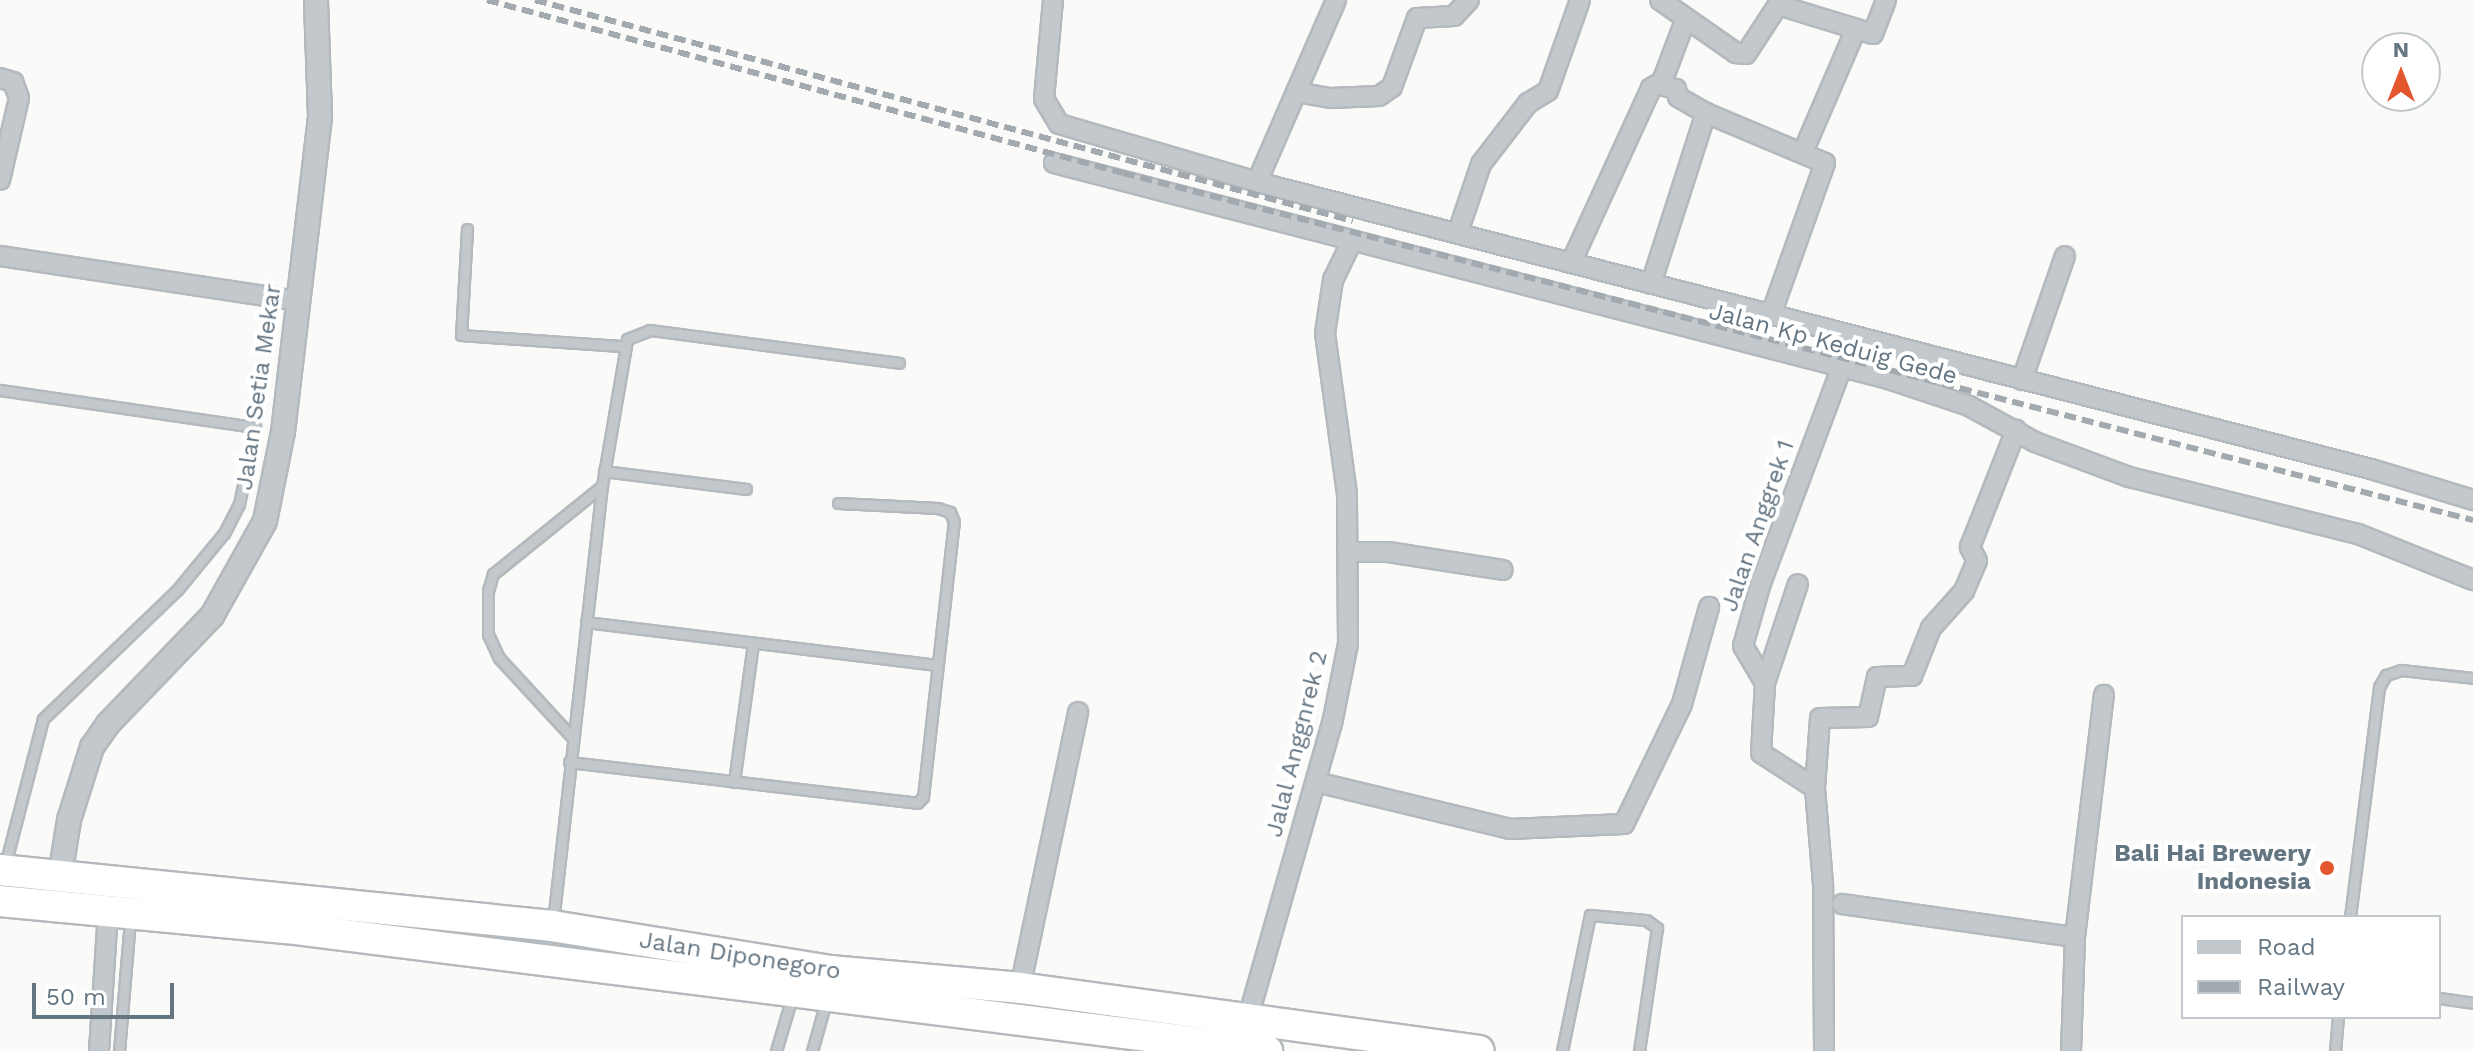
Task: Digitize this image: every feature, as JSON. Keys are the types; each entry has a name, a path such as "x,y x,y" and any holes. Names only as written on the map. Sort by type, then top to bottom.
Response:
{"highway":[{"name":"Jalan Diponegoro","path":"2,870 61,877 126,900 288,928 793,991 829,984 1020,988 1479,1051"},
{"name":"Jalan Diponegoro","path":"0,901 54,908 126,900 552,926 829,984 1189,1045 1267,1051"}],"street":[{"name":"Jalan Setia Mekar","path":"54,908 69,820 92,747 108,724 212,616 259,537 283,432 320,116 316,0"},
{"path":"1053,0 1044,99 1059,124 1257,182 2371,469 2473,500"},
{"path":"1257,182 1336,0"},
{"path":"1296,92 1331,98 1379,96 1392,87 1417,18 1454,16 1469,0"},
{"path":"1458,232 1481,164 1528,103 1548,91 1580,0"},
{"path":"1660,0 1736,53 1746,54 1778,5 1855,31 1875,33 1886,0"},
{"path":"1660,85 1686,18"},
{"path":"1803,152 1855,31"},
{"path":"0,78 13,82 19,98 0,180"},
{"path":"1571,263 1651,88 1660,85 1676,89 1678,97 1706,113 1803,152 1825,165 1771,315"},
{"path":"1651,284 1706,113"},
{"name":"Jalan Kp Keduig Gede","path":"1054,163 1841,369 1969,406 2016,430 2129,477 2358,534 2473,580"},
{"name":"Jalal Anggnrek 2","path":"1248,1018 1316,782 1348,644 1347,494 1325,333 1333,280 1351,243"},
{"path":"0,256 297,301"},
{"path":"2022,380 2065,256"},
{"name":"Jalan Anggrek 1","path":"1765,683 1744,652 1744,640 1841,369"},
{"path":"1824,1051 1823,884 1815,788 1820,718 1870,716 1876,678 1912,676 1931,628 1964,591 1977,561 1970,547 2016,430"},
{"path":"1347,552 1388,552 1503,570"},
{"path":"1798,584 1765,683 1761,753 1815,788"},
{"path":"1316,782 1510,829 1622,825 1682,704 1709,607"},
{"path":"2071,1051 2075,937 2104,695"},
{"path":"1020,988 1078,712"},
{"path":"99,1051 126,900"},
{"path":"1842,904 2075,937"}],"lane":[{"path":"467,229 461,335 624,346"},
{"path":"552,926 571,736 602,486 624,346 636,333 650,330 899,363"},
{"path":"0,390 255,427 239,504 224,533 177,590 43,719 2,870"},
{"path":"604,471 746,489"},
{"path":"571,736 499,658 488,634 488,591 493,574 602,486"},
{"path":"569,762 917,803 923,797 934,665 955,532 950,512 838,503"},
{"path":"586,622 934,665"},
{"path":"734,782 753,643"},
{"path":"2350,915 2379,687 2386,675 2401,670 2473,678"},
{"path":"119,1051 126,900"},
{"path":"1562,1051 1590,915 1646,920 1657,928 1639,1051"},
{"path":"812,1051 829,984"},
{"path":"776,1051 793,991"},
{"path":"2441,998 2473,1003"},
{"path":"2335,1051 2338,1019"}],"railway":[{"path":"487,0 1123,173 2473,520"},
{"path":"535,0 1353,221"}],"place":[{"name":"Bali Hai Brewery Indonesia","path":"2327,868"}]}
